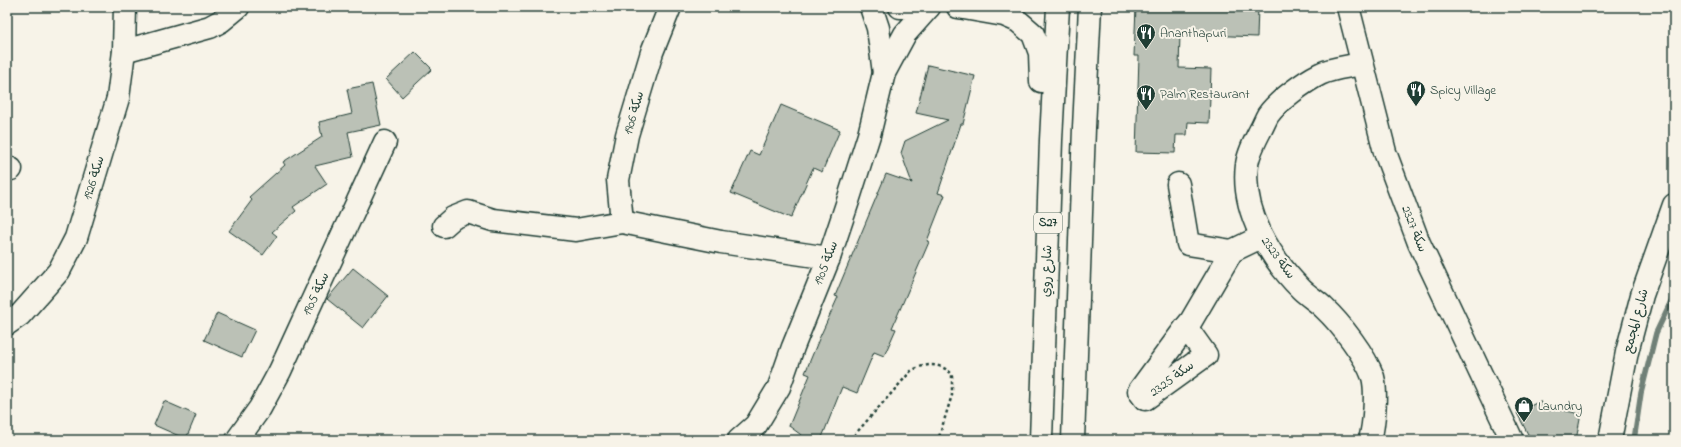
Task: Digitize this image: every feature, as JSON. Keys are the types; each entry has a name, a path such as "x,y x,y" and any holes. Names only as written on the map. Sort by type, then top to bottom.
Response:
{"street":[{"name":"سكة 1926","path":"7,324 20,315 60,271 76,238 118,98 124,51 125,7"},
{"path":"124,51 210,27 221,21 238,7"},
{"name":"سكة 1906","path":"622,222 618,180 627,135 652,52 670,7"},
{"name":"سكة 1905","path":"871,7 878,28 884,74"},
{"path":"900,7 929,7"},
{"name":"سكة 1905","path":"739,440 756,425 779,387 793,347 829,258 869,135 884,74 905,34 929,7"},
{"path":"958,7 1004,15 1018,21 1033,34 1040,53 1042,104 1051,140"},
{"name":"شارع روي","path":"1041,440 1051,140 1058,7"},
{"name":"S27","path":"1073,440 1084,128 1090,7"},
{"name":"سكة 2327","path":"1348,7 1361,64 1385,152 1419,243 1512,440"},
{"name":"سكة 2323","path":"1361,64 1321,73 1289,95 1269,115 1256,140 1247,165 1247,186 1252,211 1261,237 1281,265 1301,289 1325,308 1363,358 1373,378 1374,405 1370,440"},
{"name":"سكة 1905","path":"237,440 260,408 280,371 385,142"},
{"path":"1178,184 1188,244 1232,251"},
{"name":"شارع المجمع","path":"1610,440 1627,352 1642,294 1674,205"},
{"path":"444,226 453,218 468,212 494,220 576,230 622,222 721,242 829,258"},
{"path":"1186,327 1232,251 1261,237"},
{"path":"1027,440 1032,398 1044,341"}],"path":[{"path":"850,440 911,371 919,366 930,364 946,368 952,374 952,395 939,437"}],"building":[{"path":"1136,7 1258,7 1257,37 1180,34 1179,68 1211,69 1209,123 1188,122 1187,135 1176,135 1175,153 1136,152 1139,56 1134,56"},
{"path":"415,52 432,69 402,97 386,79"},
{"path":"928,65 975,76 963,124 961,124 938,193 945,195 927,241 929,242 892,328 896,329 884,356 874,352 857,393 842,387 821,440 808,440 789,426 810,375 805,373 838,297 835,296 886,174 912,183 901,153 905,141 948,120 916,113"},
{"path":"372,84 381,125 348,132 353,157 315,166 327,184 293,207 296,211 272,232 277,236 263,255 229,231 252,200 249,197 285,165 283,162 322,137 319,122 352,114 347,89"},
{"path":"781,105 840,130 822,172 813,168 791,218 731,193 750,151 759,155"},
{"path":"353,268 388,296 363,328 327,299"},
{"path":"217,313 255,330 242,357 204,340"},
{"path":"164,401 196,415 186,439 154,425"},
{"path":"1540,401 1542,406 1581,414 1576,440 1531,440 1517,413"}],"waterway":[{"path":"1634,440 1641,393 1656,333 1674,295"}],"place":[{"name":"Ananthapuri","path":"1146,50"},
{"name":"Spicy Village","path":"1416,107"},
{"name":"Palm Restaurant","path":"1146,111"},
{"name":"Laundry","path":"1524,423"}]}
